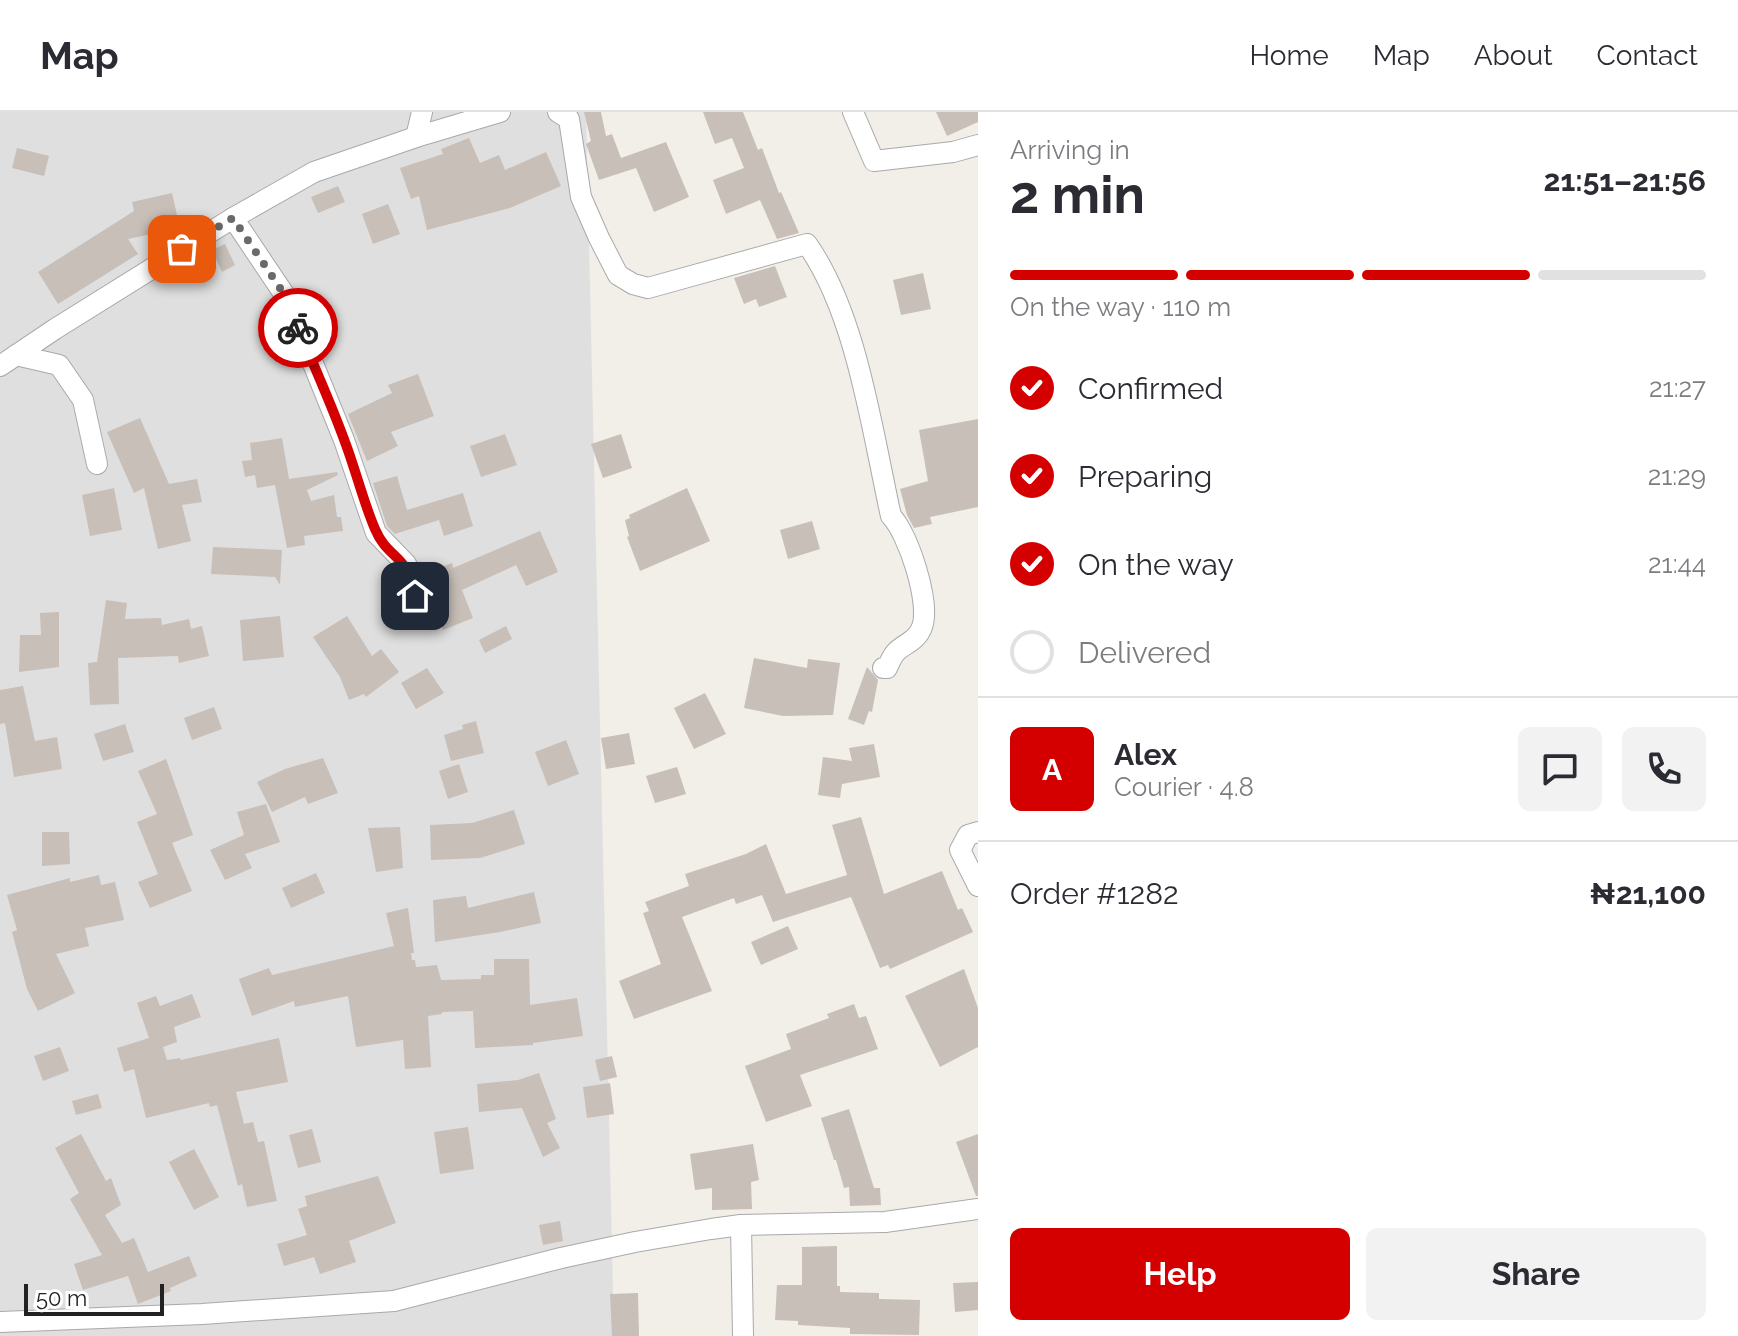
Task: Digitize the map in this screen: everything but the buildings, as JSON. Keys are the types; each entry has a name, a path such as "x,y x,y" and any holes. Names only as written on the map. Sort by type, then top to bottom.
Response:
{"street":[{"path":"416,137 422,112"},
{"path":"8,361 233,218 314,172 500,112"},
{"path":"558,112 569,119 581,197 618,275 633,284 648,288 807,244 823,267 853,351 891,516 903,533 922,597 923,626 913,641 896,652 887,668 883,668"},
{"path":"853,112 874,161 977,147"},
{"path":"233,218 286,297 344,440 376,533 406,564 413,579 415,596"},
{"path":"8,361 59,365 83,400 97,464"},
{"path":"978,832 968,835 960,850 978,886"},
{"path":"0,1322 202,1314 394,1301 635,1242 741,1225 885,1222 978,1209"},
{"path":"741,1225 743,1336"}],"shaded area":[{"path":"0,112 586,112 614,1336 0,1336"}],"way so far":[{"path":"182,249 233,218 286,297 298,328"}],"route":[{"path":"298,328 344,440 376,533 406,564 413,579 415,596"}]}
